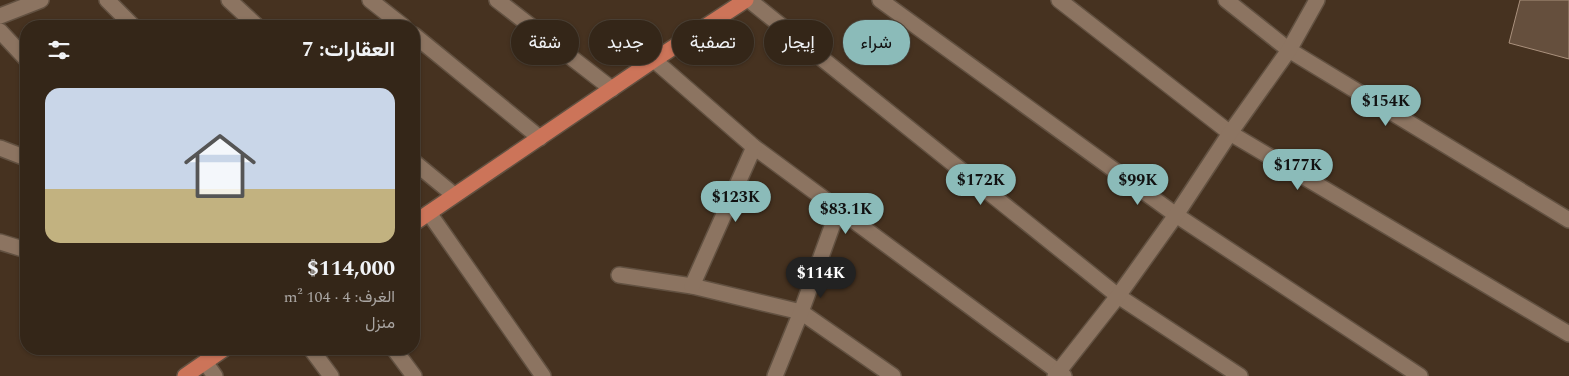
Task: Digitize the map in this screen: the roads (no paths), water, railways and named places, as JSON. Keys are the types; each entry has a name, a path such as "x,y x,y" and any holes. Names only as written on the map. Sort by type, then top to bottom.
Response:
{"main road":[{"path":"662,55 748,0"},
{"path":"420,219 647,65"},
{"path":"185,376 215,355"}],"street":[{"path":"0,16 41,0"},
{"path":"107,0 127,20"},
{"path":"229,0 251,20"},
{"path":"370,0 396,20"},
{"path":"497,0 612,89"},
{"path":"748,0 1118,296 1240,376"},
{"path":"880,0 1176,215 1420,376"},
{"path":"1059,0 1230,133 1569,334"},
{"path":"1226,0 1289,50 1569,220"},
{"path":"660,65 754,147 1059,375 1176,215 1230,133 1289,50 1317,0"},
{"path":"0,31 20,53"},
{"path":"420,40 540,138"},
{"path":"692,286 754,147"},
{"path":"0,148 20,156"},
{"path":"420,167 454,195"},
{"path":"774,376 801,312 838,210"},
{"path":"429,213 543,376"},
{"path":"0,242 20,248"},
{"path":"619,275 692,286 801,312 893,376"},
{"path":"315,355 331,376"},
{"path":"398,355 414,376"},
{"path":"205,362 215,376"}]}
